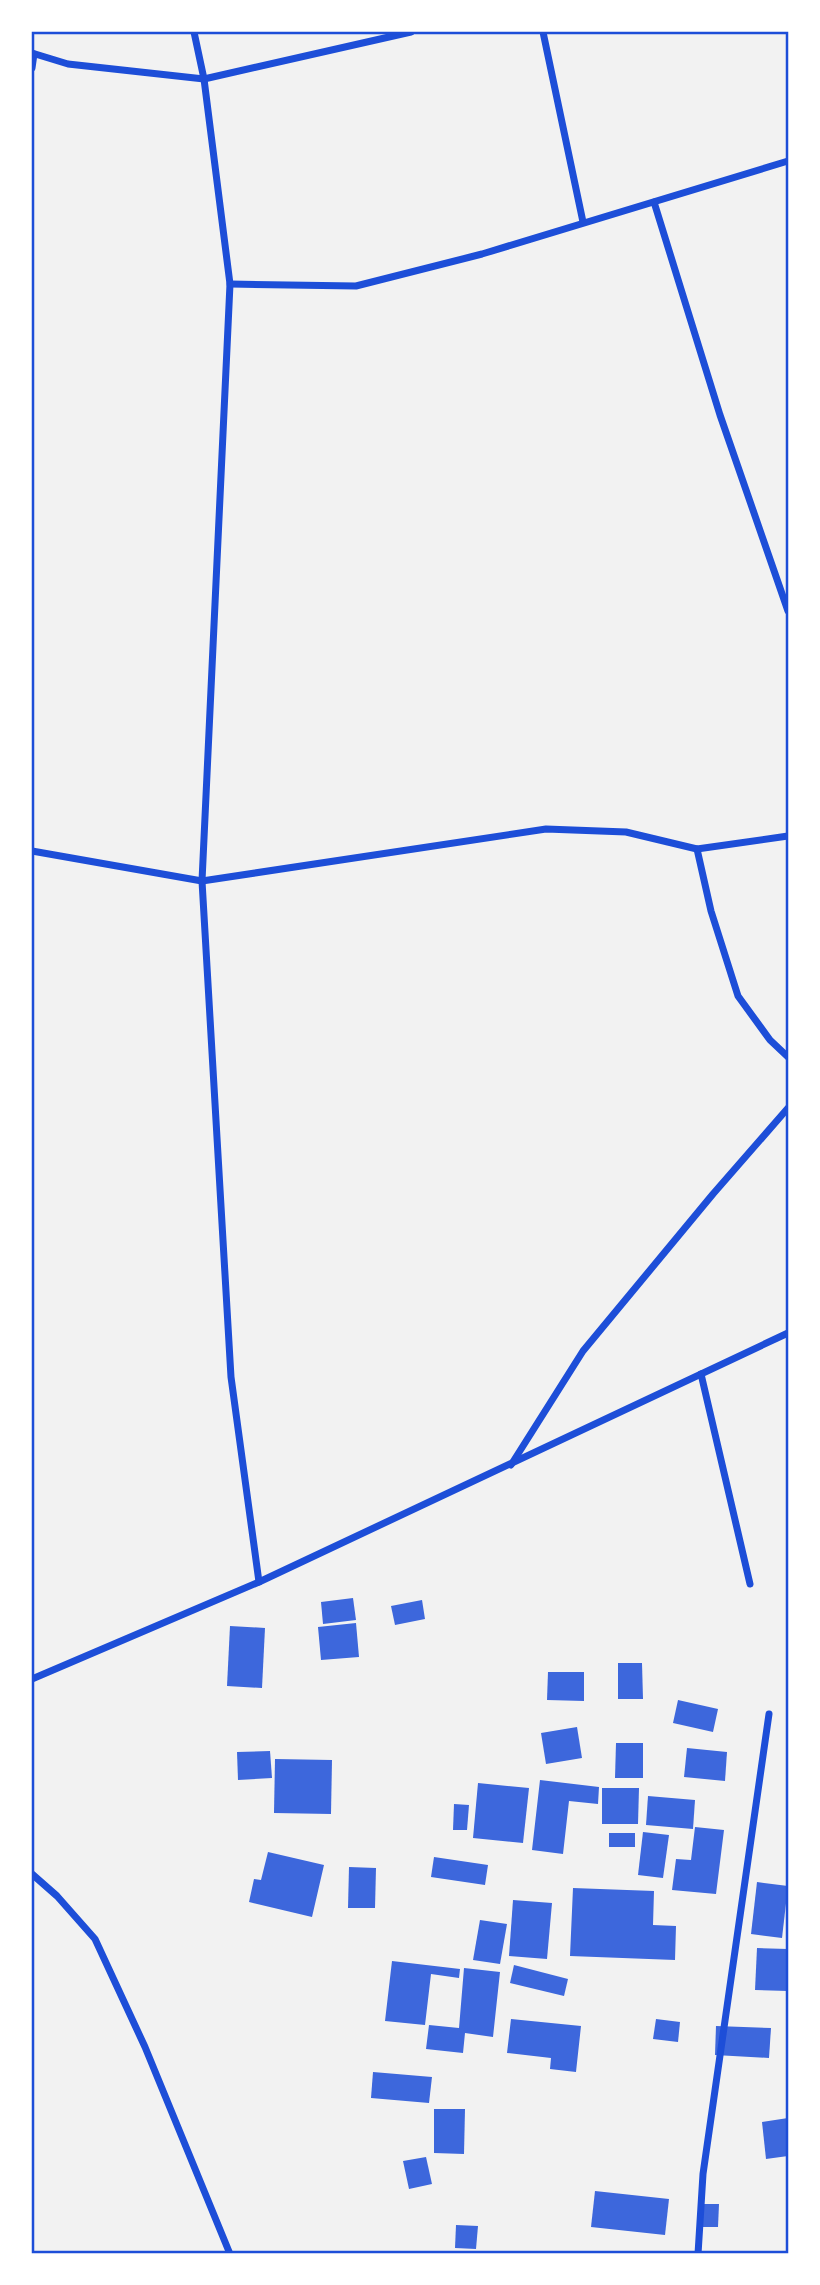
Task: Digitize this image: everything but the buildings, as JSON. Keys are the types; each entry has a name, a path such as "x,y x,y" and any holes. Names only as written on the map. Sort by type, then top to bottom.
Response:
{"street":[{"path":"194,32 204,79 230,284 202,881 231,1377 259,1582"},
{"path":"32,68 33,53 68,64 204,79 411,32"},
{"path":"543,32 583,222"},
{"path":"230,284 356,286 482,254 789,161"},
{"path":"654,202 720,415 789,611"},
{"path":"32,851 202,881 546,829 626,832 697,849 789,836"},
{"path":"697,849 711,911 738,996 770,1040 789,1058"},
{"path":"511,1465 583,1351 713,1194 789,1108"},
{"path":"32,1679 259,1582 789,1333"},
{"path":"701,1374 750,1584"},
{"path":"698,2253 703,2174 769,1714"},
{"path":"32,1874 57,1896 95,1939 145,2047 230,2253"}]}
